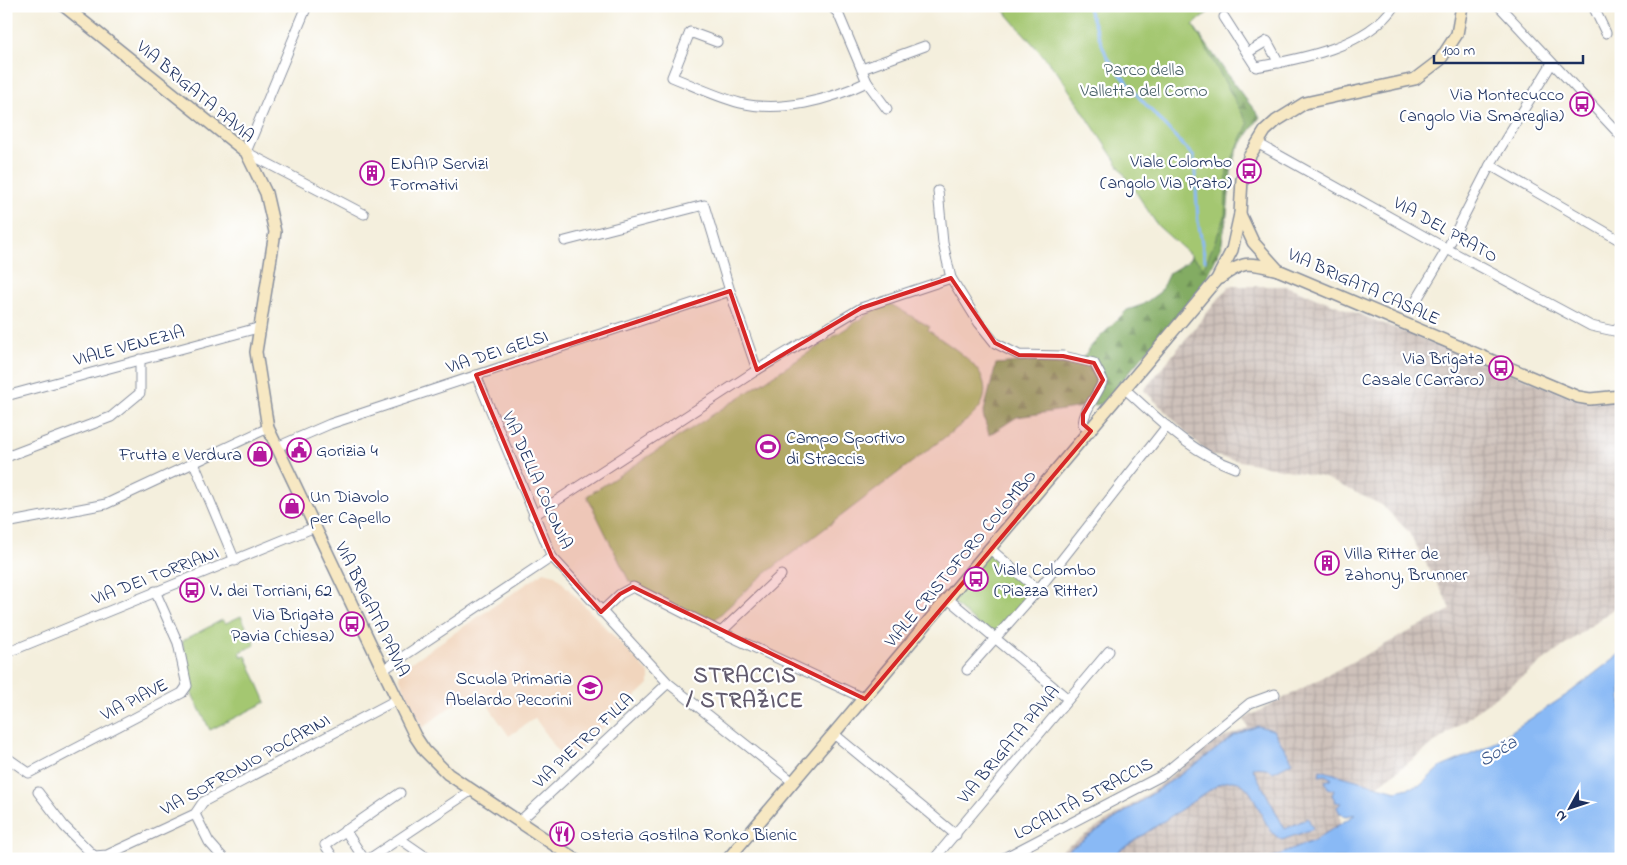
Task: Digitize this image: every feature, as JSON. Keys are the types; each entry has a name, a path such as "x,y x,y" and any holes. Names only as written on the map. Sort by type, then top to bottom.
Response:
{"street":[{"name":"VIA BRIGATA PAVIA","path":"64,6 78,11 246,152 266,193 275,232 256,352 268,428 415,736 425,751 448,774 520,821 568,857"},
{"path":"307,6 246,152 364,214"},
{"path":"830,6 838,13 867,82 887,109"},
{"path":"1224,17 1256,67 1314,56 1364,33 1394,6"},
{"name":"VIA BRIGATA CASALE","path":"1462,6 1457,34 1440,60 1415,79 1305,103 1276,121 1257,143 1249,157 1242,179 1240,214 1253,242 1278,270 1578,396 1590,399 1621,396"},
{"path":"1499,6 1621,136"},
{"path":"1593,6 1606,33"},
{"path":"717,42 690,32 672,76 741,103 775,107 842,94 867,82"},
{"path":"1247,53 1267,41 1279,63"},
{"path":"862,69 925,46"},
{"path":"1416,300 1447,249 1490,165 1552,63"},
{"name":"VIA DEL PRATO","path":"1257,143 1447,249 1591,326 1614,331 1621,326"},
{"path":"1490,165 1621,241"},
{"path":"938,191 943,243 951,278 978,324 995,343 1019,356 1062,356 1094,363 1103,380 1098,394 1083,414 1083,424 1091,431"},
{"path":"565,241 704,205 730,291 757,370"},
{"name":"VIALE CRISTOFORO COLOMBO","path":"728,859 989,548 1126,390 1217,279 1232,250 1240,214"},
{"name":"VIALE CRISTOFORO COLOMBO","path":"1217,279 1239,264 1256,264 1278,270"},
{"path":"534,516 757,370 861,308 951,278"},
{"name":"VIA DEI GELSI","path":"277,447 330,424 730,291"},
{"name":"VIALE VENEZIA","path":"6,396 261,326"},
{"path":"6,457 112,417 140,393 140,360"},
{"name":"VIA DELLA COLONIA","path":"476,375 552,557 668,683 793,782"},
{"path":"1126,390 1193,449 1211,459 1235,468"},
{"path":"967,670 1038,590 1167,426"},
{"path":"6,523 106,504 268,428"},
{"path":"194,463 235,561"},
{"name":"VIA DEI TORRIANI","path":"6,654 155,591 235,561 315,527"},
{"path":"989,548 1038,590"},
{"path":"383,670 552,557"},
{"path":"720,632 781,575"},
{"path":"601,612 620,594 633,587 720,632 864,699"},
{"name":"VIA PIAVE","path":"6,757 28,773 182,693 187,686 178,643 155,591"},
{"path":"947,598 1068,698"},
{"name":"VIA BRIGATA PAVIA","path":"934,859 1109,651"},
{"name":"VIA PIETRO FILLA","path":"520,821 668,683"},
{"name":"LOCALITÀ STRACCIS","path":"1002,859 1161,776 1250,703 1275,694"},
{"name":"VIA SOFRONIO POCARINI","path":"38,792 64,826 94,856 106,855 196,814 203,802 398,699"},
{"path":"834,734 956,835"},
{"path":"369,859 472,790"},
{"path":"334,859 324,845 400,794"},
{"path":"196,814 209,842 224,859"},
{"path":"346,830 364,859"},
{"path":"400,839 429,859"}],"highlighted area":[{"path":"951,278 995,343 1019,355 1063,356 1094,363 1103,380 1083,414 1083,424 1091,431 865,699 633,587 620,594 601,612 552,557 476,375 730,291 757,370 861,308"}],"shaded area":[{"path":"1229,286 1286,286 1578,399 1621,391 1621,603 1340,814 1341,825 1315,840 1269,859 1048,859 1148,794 1213,742 1248,728 1244,719 1450,610 1446,599 1408,531 1382,505 1323,477 1209,455 1144,390"},
{"path":"544,572 555,575 649,673 649,684 566,763 535,718 509,736 483,698 472,706 465,696 422,728 399,677 403,668"}],"green space":[{"name":"Parco della Valletta del Corno","path":"1000,6 1209,6 1212,9 1193,25 1248,124 1227,170 1225,217 1204,267 1158,226 1058,73"},
{"path":"1209,6 1212,9 1193,25 1234,84 1260,117 1238,148 1231,172 1227,215 1221,247 1204,284 1102,404 1017,417 989,435 983,415 996,364 1035,361 1060,364 1080,361 1093,344 1127,310 1142,305 1160,292 1169,273 1187,262 1205,235 1140,66"},
{"path":"887,302 930,327 928,330 958,351 977,370 983,380 985,391 982,403 975,413 757,580 710,624 629,581 587,496"},
{"path":"989,548 1038,590 994,638 947,598"},
{"path":"241,616 255,645 240,652 242,657 246,656 266,702 210,730 192,694 182,641 222,620 226,623"}],"water":[{"name":"Soča","path":"1621,653 1621,849 1608,859 1269,859 1315,840 1356,814 1346,816 1340,814 1337,807 1341,803 1336,802 1332,795 1334,790 1328,788 1325,781 1332,779 1325,775 1319,776 1320,770 1396,791 1421,785 1439,768 1486,748 1568,694"},
{"path":"1258,726 1273,730 1293,762 1273,772 1266,768 1252,767 1285,829 1308,818 1313,829 1282,840 1273,833 1266,823 1249,791 1242,784 1232,781 1219,784 1107,859 1055,859 1202,760 1235,735"}],"waterway":[{"path":"1087,6 1107,57 1136,94 1194,157 1198,221 1205,260"}],"place":[{"name":"Via Montecucco (angolo Via Smareglia)","path":"1582,104"},
{"name":"Viale Colombo (angolo Via Prato)","path":"1249,171"},
{"name":"ENAIP Servizi Formativi","path":"372,173"},
{"name":"Via Brigata Casale (Carraro)","path":"1501,368"},
{"name":"Campo Sportivo di Straccis","path":"768,447"},
{"name":"Gorizia 4","path":"299,450"},
{"name":"Frutta e Verdura","path":"260,454"},
{"name":"Un Diavolo per Capello","path":"292,506"},
{"name":"Villa Ritter de Zahony, Brunner","path":"1327,563"},
{"name":"Viale Colombo (Piazza Ritter)","path":"976,579"},
{"name":"V. dei Torriani, 62","path":"192,590"},
{"name":"Via Brigata Pavia (chiesa)","path":"352,624"},
{"name":"Scuola Primaria Abelardo Pecorini","path":"590,688"},
{"name":"Osteria Gostilna Ronko Bienic","path":"562,834"}],"district":[{"name":"STRACCIS / STRAŽICE","path":"745,686"}]}
